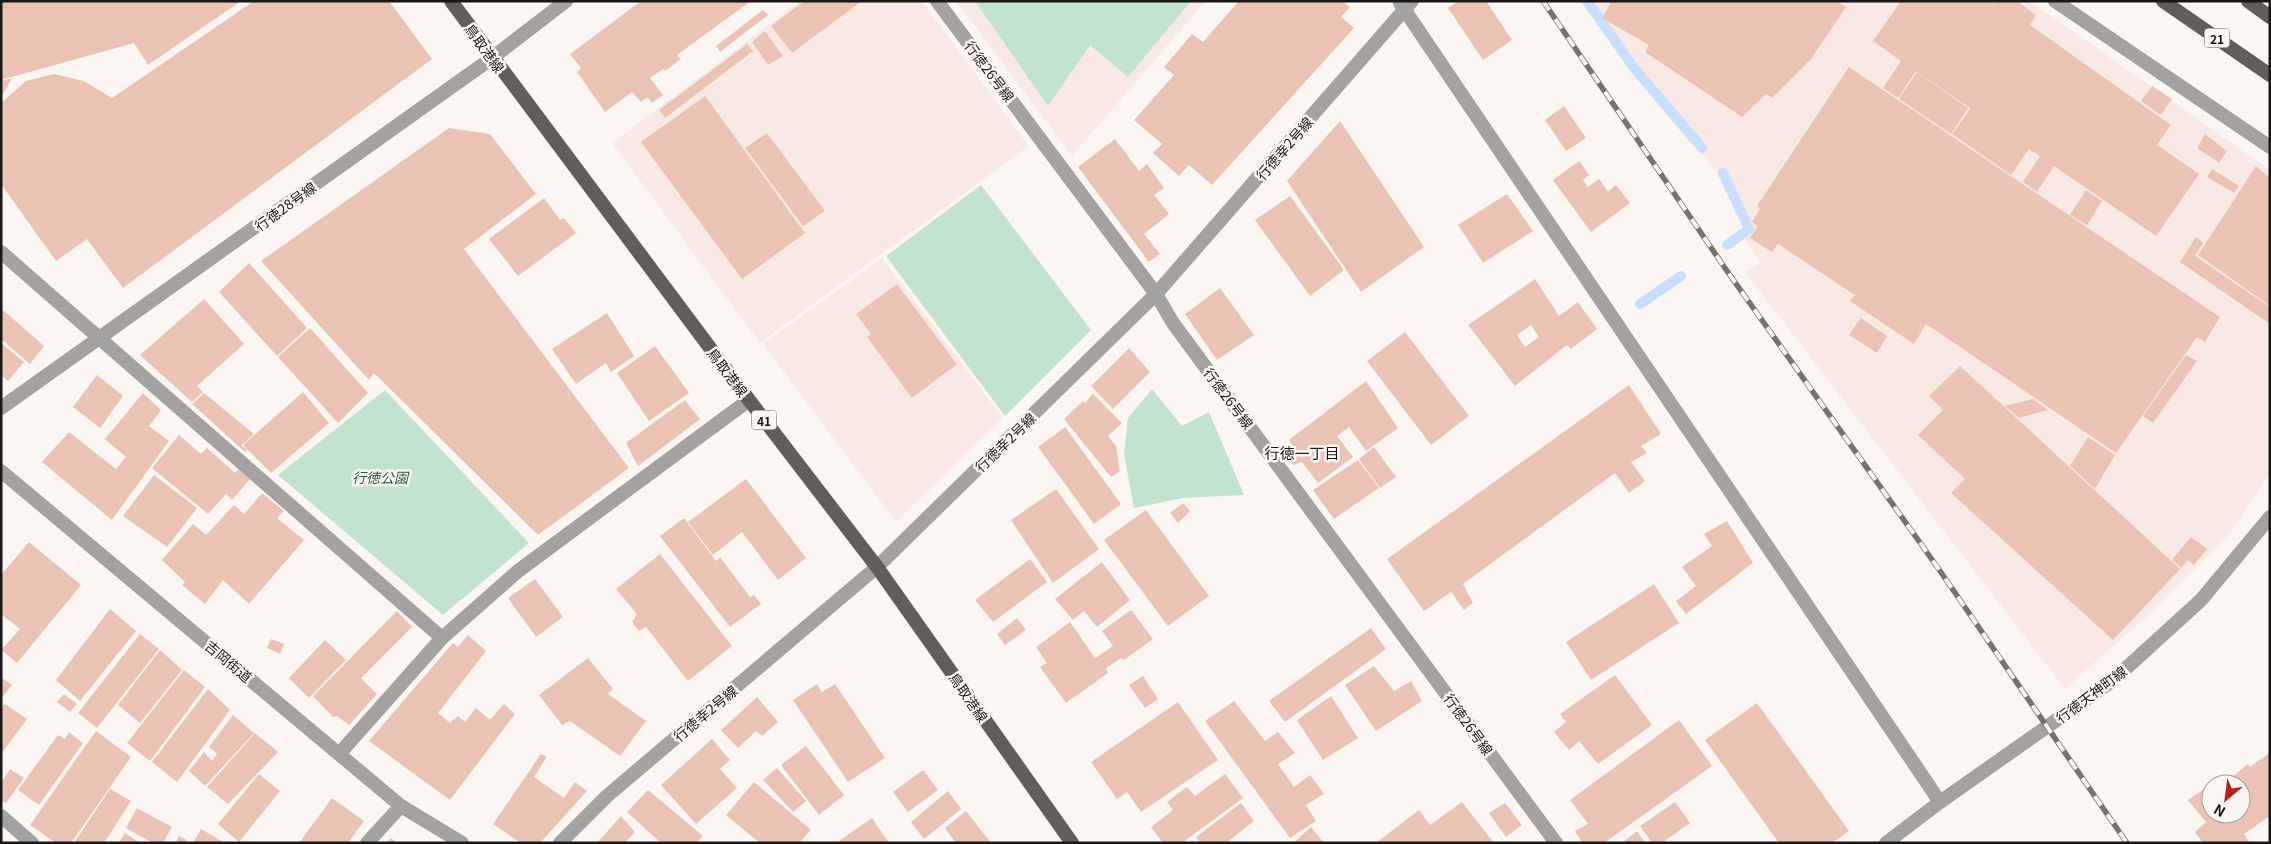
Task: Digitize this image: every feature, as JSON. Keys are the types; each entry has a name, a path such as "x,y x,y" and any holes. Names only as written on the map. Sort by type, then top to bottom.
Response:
{"main road":[{"name":"鳥取港線","path":"451,1 749,400 878,567 1072,843"},
{"name":"21","path":"2163,1 2270,75"},
{"path":"2248,1 2270,17"}],"street":[{"name":"行徳28号線","path":"1,408 492,58 566,1"},
{"name":"行徳26号線","path":"938,1 1156,294 1173,323 1556,843"},
{"path":"2055,1 2270,147"},
{"name":"行徳幸2号線","path":"560,843 606,796 878,567 1156,294 1405,4"},
{"path":"1405,4 1940,802"},
{"path":"1,252 442,638"},
{"path":"339,754 442,638 518,571 749,400"},
{"name":"吉岡街道","path":"1,471 400,806 462,843"},
{"name":"行徳天神町線","path":"1886,843 1940,802 2112,681 2201,600 2270,517"},
{"path":"367,843 400,806"},
{"path":"1,816 32,843"}],"shaded area":[{"path":"800,1 922,1 1029,146 760,343 612,143"},
{"path":"956,1 1206,1 1072,156"},
{"path":"1580,1 2030,1 2270,170 2270,473 2232,531 2144,619 2065,689 1745,272 1761,262 1748,245 1742,225 1715,170 1618,53"},
{"path":"882,258 1003,418 896,522 763,344"}],"green space":[{"path":"975,1 1191,1 1128,77 1090,45 1048,106"},
{"path":"981,185 1091,330 1005,416 886,256"},
{"path":"1152,389 1182,426 1209,412 1244,495 1183,498 1134,508 1124,454 1128,418"},
{"name":"行徳公園","path":"385,390 529,543 443,615 278,475"}],"building":[{"path":"1,1 241,1 148,65 134,43 1,80"},
{"path":"254,1 389,1 432,59 123,288 87,239 56,261 1,184 1,103 26,81 54,74 84,81 112,98"},
{"path":"641,1 751,1 677,55 681,59 665,71 663,69 650,78 663,95 652,103 647,97 641,102 632,92 605,112 577,72 581,68 570,54"},
{"path":"804,1 862,1 792,53 771,26"},
{"path":"1239,1 1342,1 1350,7 1341,17 1354,28 1212,185 1189,165 1179,176 1153,153 1162,144 1134,120 1174,75 1164,67 1192,34 1203,42"},
{"path":"1459,1 1486,1 1512,40 1483,60 1448,8"},
{"path":"1612,1 1837,1 1846,7 1811,59 1772,98 1766,94 1742,117 1645,52 1649,45 1602,18"},
{"path":"1901,1 1991,1 1995,4 1996,1 2017,1 2036,15 2030,25 2171,125 2157,145 2199,174 2156,236 2054,166 2037,192 2023,182 2040,156 2029,149 2011,175 1952,134 1970,109 1973,110 1916,71 1898,98 1883,88 1901,61 1873,41"},
{"path":"763,10 768,15 720,52 716,46"},
{"path":"765,31 783,56 768,65 752,42"},
{"path":"747,44 753,51 665,118 659,110"},
{"path":"1849,67 2220,317 2205,342 2197,337 2116,453 1926,324 1914,344 1850,301 1855,295 1778,244 1772,252 1750,238 1758,226 1752,222 1760,209 1757,206"},
{"path":"1917,72 1968,108 1951,134 1899,99"},
{"path":"12,78 1,98 1,81"},
{"path":"2152,86 2172,99 2161,115 2141,101"},
{"path":"705,96 805,233 742,279 641,142"},
{"path":"1564,106 1586,138 1566,151 1545,120"},
{"path":"1340,121 1424,247 1361,292 1287,181"},
{"path":"449,128 490,134 536,194 464,249 629,468 538,535 374,373 369,380 261,261"},
{"path":"767,133 825,211 803,226 745,148"},
{"path":"2205,134 2227,151 2219,163 2197,148"},
{"path":"1115,139 1139,171 1147,164 1164,188 1154,195 1169,214 1144,234 1160,254 1149,262 1078,167"},
{"path":"1579,161 1589,175 1583,180 1588,187 1599,179 1608,192 1616,185 1630,203 1591,232 1553,180"},
{"path":"2256,166 2270,178 2270,306 2198,255"},
{"path":"2212,169 2239,186 2234,193 2207,177"},
{"path":"2086,190 2102,201 2087,225 2070,215"},
{"path":"1507,194 1533,231 1483,263 1458,225"},
{"path":"1290,196 1344,270 1310,296 1255,220"},
{"path":"544,198 560,220 564,218 576,233 518,276 489,239"},
{"path":"2196,237 2203,243 2195,256 2270,307 2270,324 2180,262"},
{"path":"249,263 307,328 277,356 219,292"},
{"path":"1535,279 1559,316 1578,302 1597,329 1571,349 1567,345 1515,386 1468,325","holes":["1531,325 1539,337 1525,347 1517,335"]},
{"path":"897,284 957,364 912,398 867,337 871,334 856,314"},
{"path":"1220,288 1254,335 1217,360 1185,314"},
{"path":"204,299 244,344 197,386 203,392 192,402 140,355"},
{"path":"3,310 44,346 30,364 1,339 1,313"},
{"path":"607,313 634,356 611,372 606,363 576,384 552,349"},
{"path":"1861,318 1887,336 1877,353 1849,335"},
{"path":"310,328 368,393 338,423 278,357"},
{"path":"1405,332 1469,416 1431,445 1367,361"},
{"path":"1,343 24,362 8,381 1,375"},
{"path":"655,346 689,393 649,421 617,373"},
{"path":"1129,348 1150,372 1113,409 1091,386"},
{"path":"2186,355 2197,361 2153,423 2143,416"},
{"path":"1960,366 2180,569 2113,640 1951,493 1965,479 1918,435 1943,410 1929,396"},
{"path":"97,375 123,396 100,428 73,407"},
{"path":"1366,381 1398,428 1366,451 1349,427 1337,436 1353,457 1318,483 1302,462 1293,465 1283,451 1291,444 1289,440"},
{"path":"1629,385 1661,434 1641,446 1647,453 1631,462 1645,481 1629,493 1615,473 1463,584 1473,603 1464,610 1451,592 1424,611 1387,559"},
{"path":"303,392 329,423 271,473 243,445"},
{"path":"143,393 161,410 149,426 169,441 112,520 42,462 69,432 116,469 126,457 105,439"},
{"path":"204,393 254,434 241,446 247,449 245,452 192,404"},
{"path":"1093,394 1122,423 1108,436 1116,446 1120,471 1111,477 1064,419 1083,401 1085,403"},
{"path":"2033,399 2048,410 2019,418 2005,406"},
{"path":"685,400 700,419 638,466 626,443"},
{"path":"1065,427 1121,504 1094,524 1038,447"},
{"path":"179,435 201,454 207,448 235,473 238,469 250,479 232,500 226,494 208,514 152,468"},
{"path":"2088,437 2115,455 2095,489 2070,466"},
{"path":"1374,447 1396,477 1380,488 1359,459"},
{"path":"1358,460 1379,488 1334,519 1313,490"},
{"path":"154,475 197,508 167,547 123,516"},
{"path":"746,479 806,558 778,580 742,532 713,555 688,522"},
{"path":"1056,489 1099,549 1053,583 1011,520"},
{"path":"262,493 284,511 277,518 304,540 249,604 223,580 205,604 182,585 185,582 162,560 193,524 206,535 234,505 244,514"},
{"path":"1183,503 1190,511 1178,523 1170,513"},
{"path":"1146,510 1209,596 1168,626 1104,540"},
{"path":"684,518 716,561 720,557 750,597 754,595 761,604 730,627 660,536"},
{"path":"1727,521 1753,563 1686,614 1676,601 1696,586 1682,567 1712,546 1704,534"},
{"path":"2191,537 2207,549 2194,565 2188,560 2181,568 2172,560"},
{"path":"29,542 81,585 17,663 1,650 20,629 1,614 1,575"},
{"path":"660,554 732,646 688,681 646,627 639,631 632,622 637,614 616,589"},
{"path":"1030,559 1047,582 993,622 975,600"},
{"path":"1102,562 1130,600 1097,627 1084,611 1073,620 1055,599"},
{"path":"535,579 563,617 536,637 508,598"},
{"path":"1654,584 1679,623 1591,680 1566,642"},
{"path":"110,609 136,631 80,701 56,680"},
{"path":"1131,610 1153,639 1124,660 1121,658 1106,668 1108,673 1066,703 1040,667 1047,663 1036,647 1070,622 1095,658 1113,646 1102,631"},
{"path":"397,611 412,627 361,678 377,694 349,725 337,716 333,717 313,696"},
{"path":"1017,618 1026,630 1005,645 997,634"},
{"path":"1371,628 1386,649 1285,722 1269,701"},
{"path":"140,634 159,649 97,728 78,713"},
{"path":"468,635 486,651 438,713 450,723 458,716 465,722 476,708 490,720 504,704 515,714 450,800 369,741 453,643 458,647"},
{"path":"271,639 284,644 280,654 267,648"},
{"path":"325,640 346,660 309,698 289,678"},
{"path":"160,650 182,670 140,723 118,705"},
{"path":"588,658 613,689 608,694 646,721 620,756 570,721 562,725 539,695"},
{"path":"1374,666 1394,691 1411,681 1422,701 1376,731 1345,685"},
{"path":"184,670 205,687 150,761 127,743"},
{"path":"1615,675 1652,725 1598,764 1579,741 1569,750 1554,732 1566,722 1560,714"},
{"path":"1143,676 1158,699 1145,708 1129,685"},
{"path":"1,677 12,685 1,699"},
{"path":"817,684 822,692 835,684 885,758 848,782 793,700"},
{"path":"208,689 230,710 177,782 152,762"},
{"path":"64,694 77,704 70,712 57,702"},
{"path":"1331,696 1358,738 1323,760 1297,720"},
{"path":"757,697 778,722 762,736 756,731 738,748 721,730"},
{"path":"1234,701 1265,741 1278,732 1295,753 1278,764 1294,787 1310,775 1324,794 1306,805 1316,821 1290,838 1205,721"},
{"path":"1178,702 1218,760 1141,812 1127,792 1117,799 1091,762"},
{"path":"1757,703 1849,831 1832,843 1779,843 1705,740"},
{"path":"5,704 27,719 1,754 1,708"},
{"path":"233,715 254,733 205,786 189,771 204,752 212,761 217,754 209,747"},
{"path":"1679,720 1712,766 1604,843 1582,843 1575,831 1588,824 1570,800"},
{"path":"96,731 131,757 71,843 56,843 30,825"},
{"path":"69,732 83,743 39,805 18,790 58,735 65,739"},
{"path":"255,733 278,752 228,804 207,787"},
{"path":"712,739 730,760 720,769 737,788 696,824 661,785"},
{"path":"806,746 844,795 819,815 781,765"},
{"path":"541,754 547,757 534,777 564,798 575,782 587,791 540,843 521,843 493,824"},
{"path":"2268,754 2270,756 2270,816 2244,834 2250,843 2203,843 2195,832 2204,824 2251,824 2251,774 2236,774 2248,764 2250,767"},
{"path":"777,768 806,801 793,812 763,780"},
{"path":"10,769 24,778 6,803 1,800 1,783"},
{"path":"923,770 938,790 908,812 893,792"},
{"path":"259,774 280,791 239,842 218,824"},
{"path":"1225,774 1243,798 1182,843 1163,843 1151,827 1173,810 1167,802 1187,787 1195,796"},
{"path":"754,782 811,830 800,842 760,843 726,815"},
{"path":"110,789 131,801 104,843 74,843"},
{"path":"648,790 703,836 696,843 661,843 627,812"},
{"path":"948,791 961,809 924,839 911,822"},
{"path":"2201,791 2201,816 2188,800"},
{"path":"332,798 364,821 348,843 299,843"},
{"path":"1462,802 1494,843 1376,843 1419,810 1430,825"},
{"path":"1675,802 1690,823 1662,843 1652,843 1640,826"},
{"path":"1241,803 1254,821 1226,843 1200,843 1196,837"},
{"path":"1505,803 1522,825 1506,837 1489,813"},
{"path":"137,808 172,827 163,843 153,843 126,828"},
{"path":"966,811 991,843 956,843 945,828"},
{"path":"621,816 635,832 625,843 597,843"},
{"path":"872,818 889,843 840,843 839,841"},
{"path":"1311,827 1324,843 1293,843"},
{"path":"201,829 225,843 198,843 194,841"},
{"path":"1637,831 1645,843 1622,843"},
{"path":"125,833 140,843 119,843"},
{"path":"179,836 187,840 186,843 176,843"},
{"path":"391,838 397,843 386,843"}],"waterway":[{"path":"1587,1 1634,68 1702,148"},
{"path":"1723,173 1749,229 1727,245"},
{"path":"1640,304 1681,276"}],"railway":[{"path":"1543,1 1727,271 1938,568 2127,843"}],"district":[{"name":"行徳一丁目","path":"1302,452"}]}
